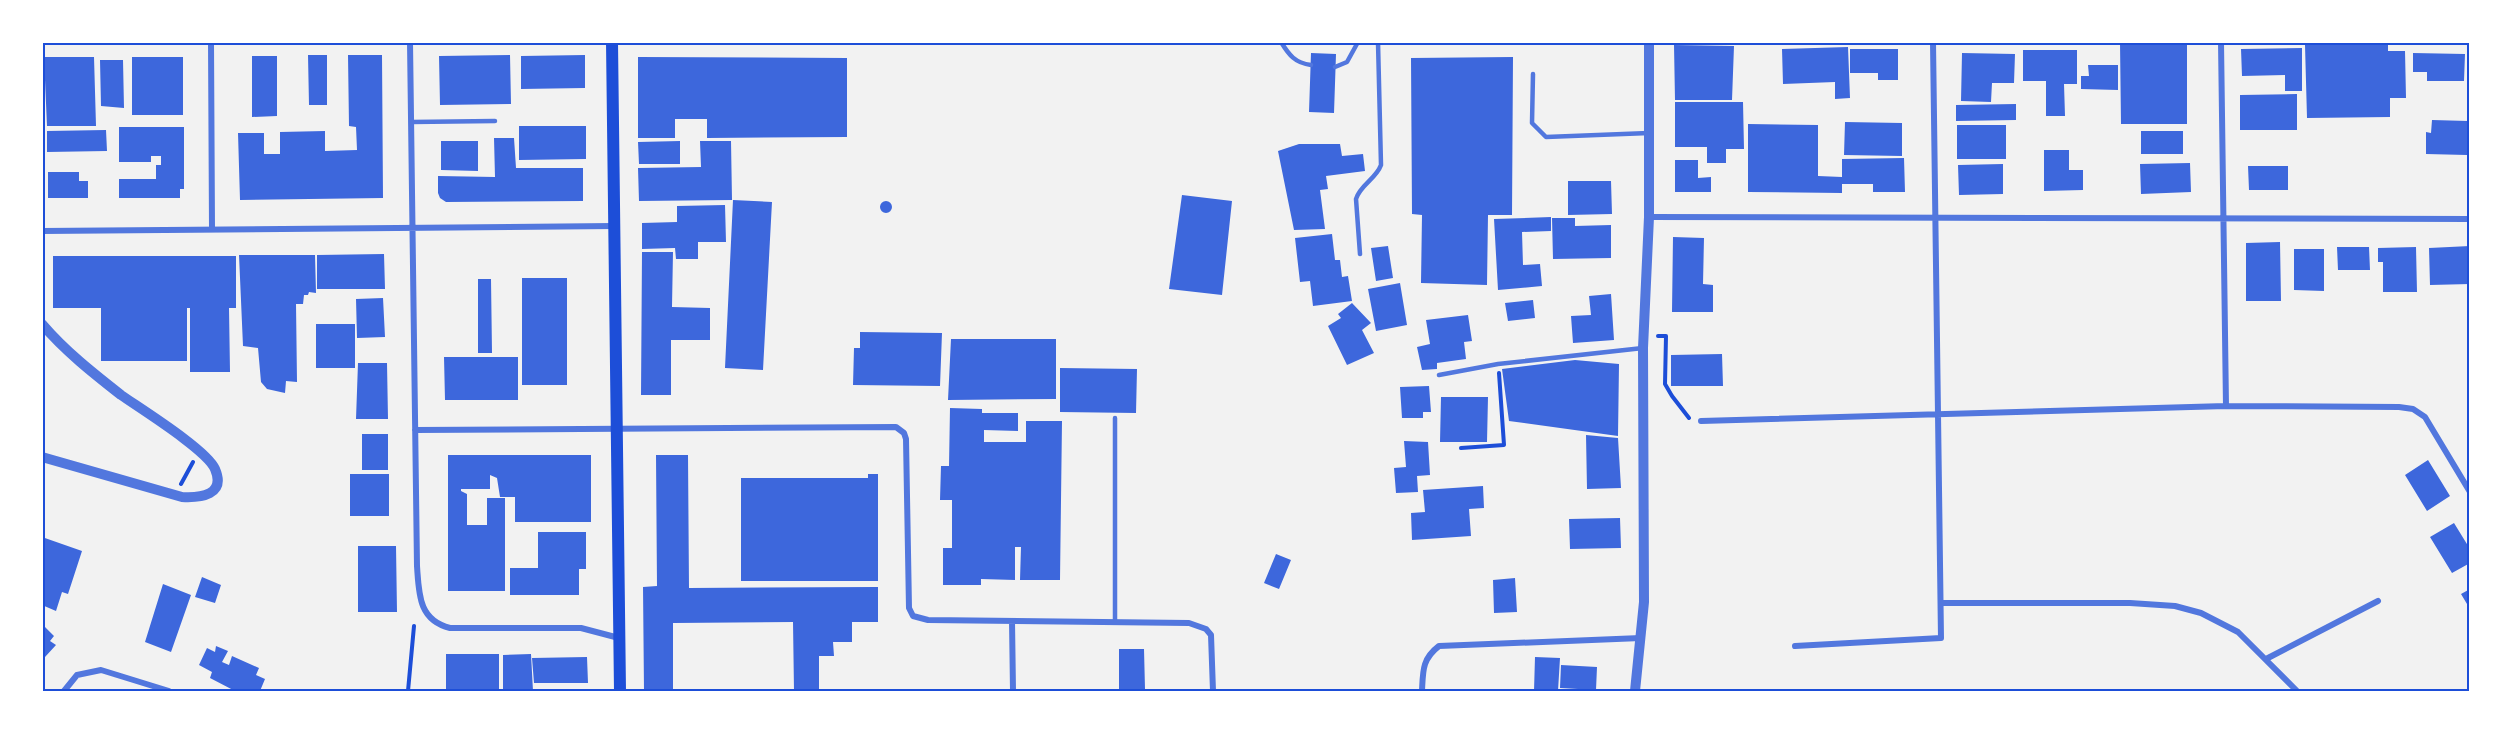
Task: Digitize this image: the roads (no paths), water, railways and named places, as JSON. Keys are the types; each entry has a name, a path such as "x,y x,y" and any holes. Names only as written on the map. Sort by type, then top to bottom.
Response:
{"main road":[{"path":"612,42 620,691"}],"street":[{"path":"211,42 213,230"},
{"path":"410,42 411,228 419,595 427,614 439,624 450,628 581,628 619,638"},
{"path":"1635,691 1642,638 1644,566 1643,348 1649,218 1649,42"},
{"path":"1795,646 1941,638 1940,414 1933,42"},
{"path":"2221,42 2226,406"},
{"path":"1649,218 2470,219"},
{"path":"42,231 614,226"},
{"path":"42,324 75,358 198,451 215,470 217,483 213,492 206,496 182,496 42,457"},
{"path":"1701,421 2226,406 2399,407 2413,409 2425,417 2470,492"},
{"path":"415,430 885,426 901,430 906,439 909,608 913,616 921,620 1189,623 1206,629 1211,636 1213,691"},
{"path":"2266,659 2378,601"},
{"path":"1942,603 2130,603 2175,606 2218,620 2245,638 2297,691"},
{"path":"1012,621 1013,691"},
{"path":"1422,691 1423,664 1429,653 1438,646 1463,643 1642,638"},
{"path":"64,691 77,675 102,670 169,691"}],"lane":[{"path":"1281,42 1293,59 1301,64 1311,65"},
{"path":"1335,67 1347,62 1358,42"},
{"path":"1360,254 1356,199 1358,193 1381,165 1378,42"},
{"path":"1533,74 1532,123 1546,137 1649,133"},
{"path":"411,122 495,121"},
{"path":"1439,375 1498,364 1643,348"},
{"path":"1115,418 1115,622"}]}
